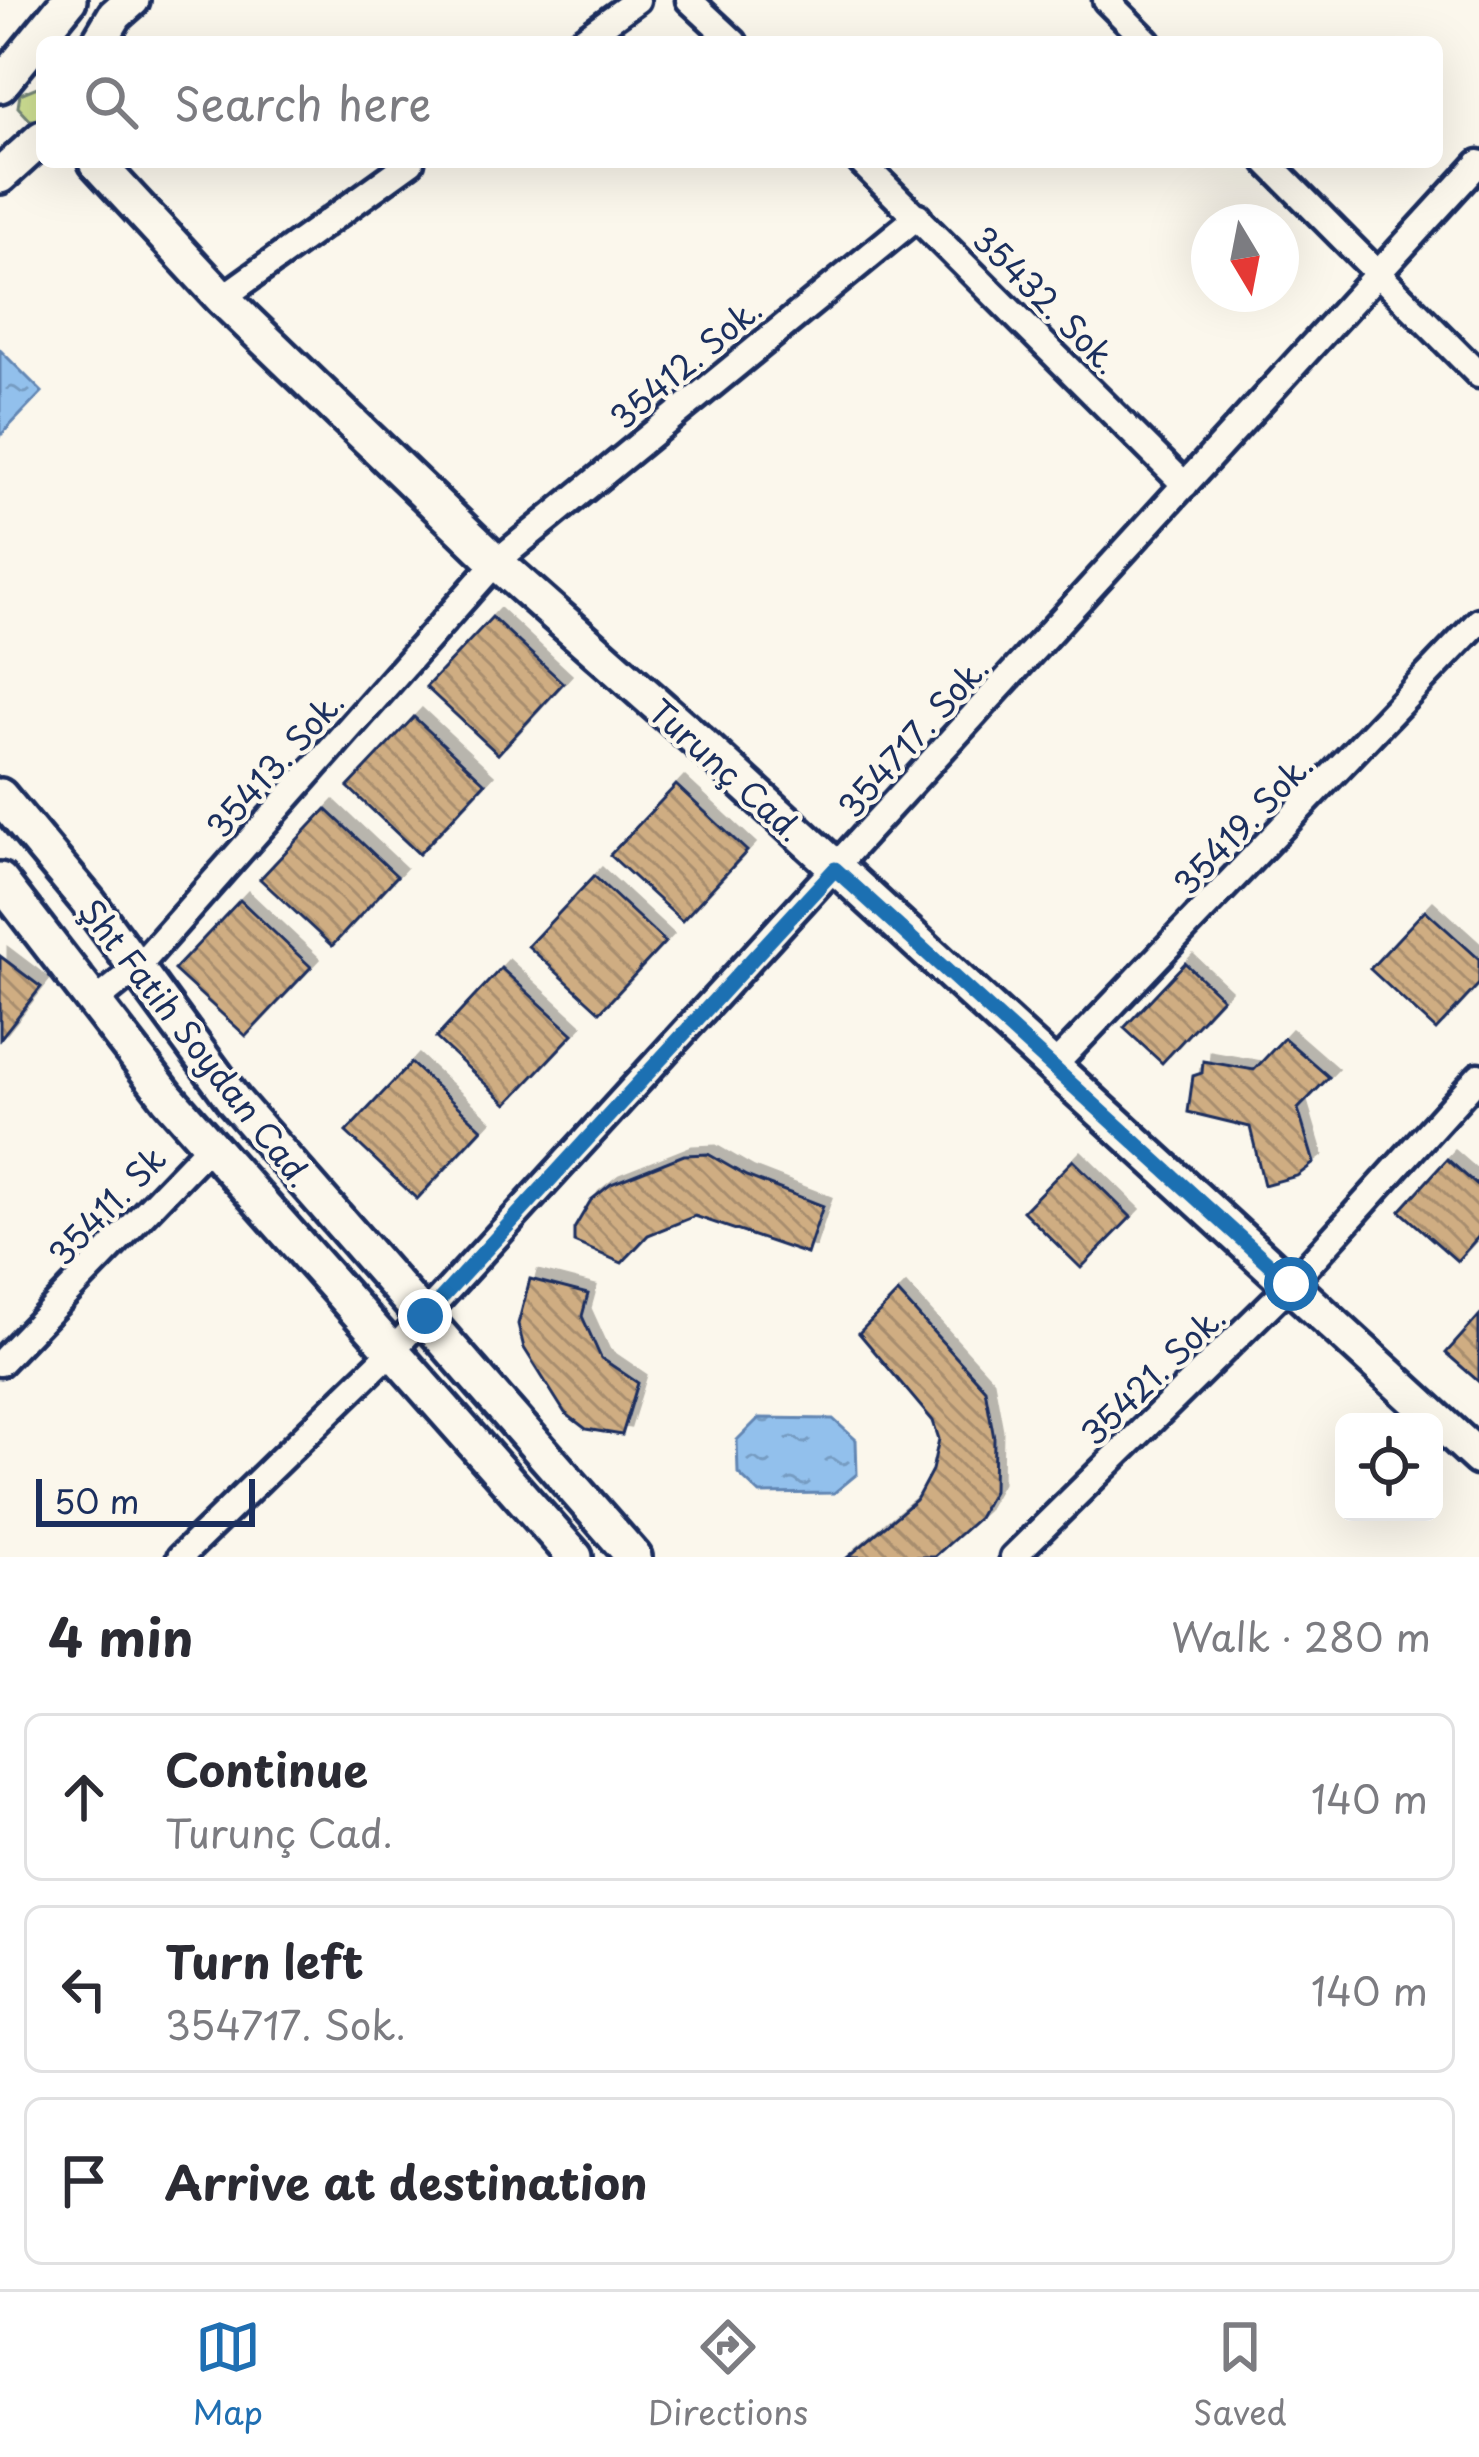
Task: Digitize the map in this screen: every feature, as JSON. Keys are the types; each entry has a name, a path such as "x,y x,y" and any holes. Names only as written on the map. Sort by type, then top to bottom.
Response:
{"street":[{"path":"45,36 70,0"},
{"path":"103,36 115,15 133,0"},
{"path":"587,36 637,0"},
{"path":"689,0 728,36"},
{"path":"1106,0 1142,36"},
{"path":"0,86 36,48"},
{"path":"0,176 23,144"},
{"name":"354717. Sok.","path":"180,1557 425,1316 1479,163"},
{"name":"Turunç Cad.","path":"102,168 222,298 496,562 1479,1459"},
{"path":"222,298 403,168"},
{"name":"35432. Sok.","path":"867,168 1185,485"},
{"path":"1273,168 1479,375"},
{"name":"35412. Sok.","path":"496,562 918,216"},
{"name":"35413. Sok.","path":"95,1002 136,969 496,562"},
{"name":"35419. Sok.","path":"1051,1069 1479,621"},
{"name":"Şht Fatih Soydan Cad.","path":"0,796 234,1101 634,1557"},
{"name":"Şht Fatih Soydan Cad.","path":"0,880 210,1145 572,1556"},
{"name":"35421. Sok.","path":"1013,1557 1291,1284 1479,1076"},
{"name":"35411. Sk","path":"0,1363 210,1145"}],"green space":[{"path":"36,87 36,120 18,107 20,94"}],"water":[{"path":"0,350 42,392 0,436"},
{"path":"759,1418 833,1419 856,1440 857,1474 834,1493 760,1494 738,1473 737,1440"}],"building":[{"path":"492,617 563,683 498,754 426,687"},
{"path":"414,717 485,783 419,854 348,787"},
{"path":"676,785 747,851 682,921 610,855"},
{"path":"326,809 397,876 332,946 260,879"},
{"path":"594,876 665,942 600,1012 528,946"},
{"path":"240,900 311,967 246,1036 174,970"},
{"path":"1425,910 1479,959 1479,984 1436,1030 1370,969"},
{"path":"0,956 41,987 0,1039"},
{"path":"1185,963 1222,998 1162,1063 1124,1028"},
{"path":"501,968 573,1034 507,1104 436,1038"},
{"path":"1284,1038 1329,1077 1298,1109 1314,1163 1297,1176 1264,1185 1250,1127 1188,1112 1193,1076 1202,1073 1203,1061 1254,1070"},
{"path":"411,1063 482,1129 417,1199 346,1132"},
{"path":"708,1154 746,1176 823,1206 807,1254 695,1216 648,1235 622,1263 574,1242 574,1229 591,1200 611,1184 684,1155"},
{"path":"1447,1159 1479,1187 1479,1236 1457,1261 1400,1211"},
{"path":"1073,1160 1131,1217 1081,1268 1023,1211"},
{"path":"530,1279 588,1294 582,1316 601,1358 638,1383 622,1435 586,1429 565,1413 524,1348 518,1324"},
{"path":"898,1293 985,1389 994,1438 993,1491 978,1518 934,1557 848,1557 916,1500 932,1470 939,1439 933,1421 859,1333"},
{"path":"1479,1316 1479,1382 1446,1353"}],"route":[{"path":"425,1316 835,869 1291,1284"}]}
